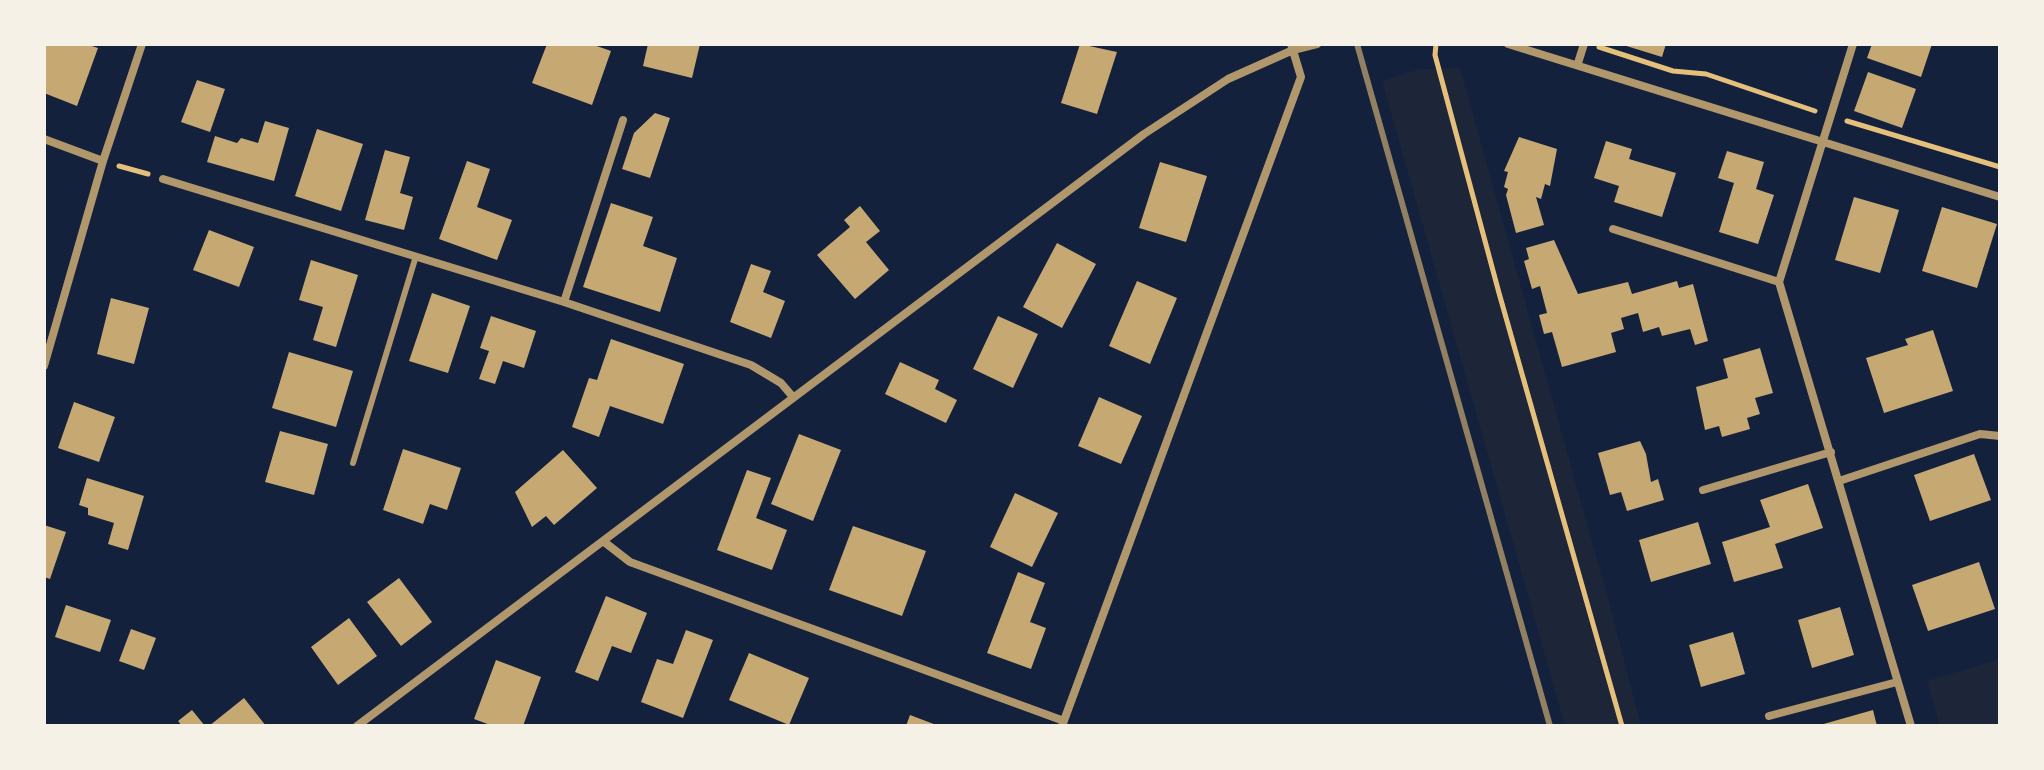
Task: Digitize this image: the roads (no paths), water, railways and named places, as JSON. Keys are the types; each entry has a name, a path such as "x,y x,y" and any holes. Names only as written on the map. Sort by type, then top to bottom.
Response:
{"street":[{"path":"44,366 103,161 142,44"},
{"path":"357,726 1144,134 1228,79 1292,47 1317,44"},
{"path":"1508,44 1578,63 2000,197"},
{"path":"1578,63 1584,44"},
{"path":"1853,44 1779,282 1911,726"},
{"path":"603,541 630,562 1063,724 1301,77 1292,47"},
{"path":"564,302 623,120"},
{"path":"44,139 103,161"},
{"path":"163,179 564,302 751,365 781,383 793,397"},
{"path":"1613,229 1779,282"},
{"path":"1839,481 1980,434 2000,436"},
{"path":"1703,490 1831,452"},
{"path":"1769,716 1897,682"}],"lane":[{"path":"353,463 416,256"}],"railway":[{"path":"1357,44 1550,726"}]}
